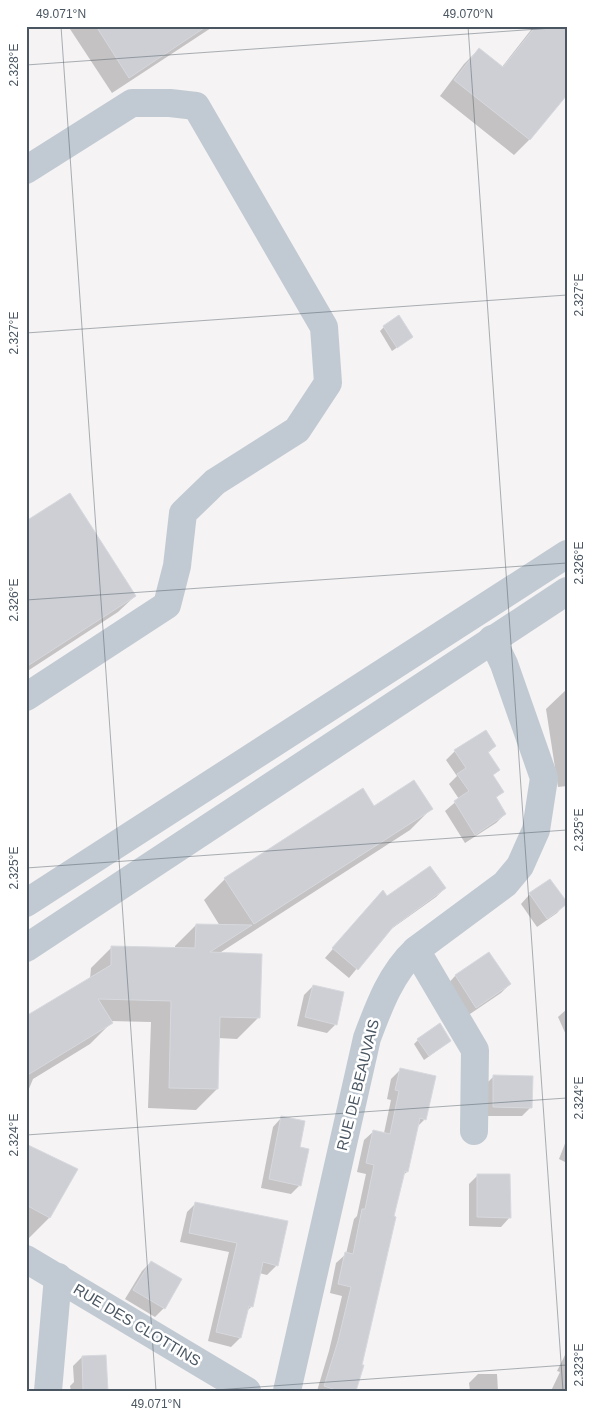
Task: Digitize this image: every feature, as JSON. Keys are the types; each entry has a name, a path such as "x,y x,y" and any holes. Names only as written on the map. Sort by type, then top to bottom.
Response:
{"street":[{"path":"26,170 132,102 170,102 196,106 324,327 328,383 298,430 215,482 184,512 177,566 167,605 26,697"},
{"path":"26,903 567,554"},
{"path":"26,948 567,591"},
{"name":"RUE DE BEAUVAIS","path":"287,1391 367,1038 384,993 407,958 505,884 520,866 536,830 544,778 504,664 492,639"},
{"path":"416,950 475,1050 474,1132"},
{"name":"RUE DES CLOTTINS","path":"26,1259 247,1391"},
{"path":"48,1391 58,1278"}],"building":[{"path":"96,26 207,26 129,78"},
{"path":"536,26 567,26 567,95 530,140 454,80 479,48 503,67"},
{"path":"399,315 413,337 397,348 383,326"},
{"path":"70,493 136,596 26,667 26,521"},
{"path":"486,730 496,746 488,752 500,770 493,775 504,792 496,797 506,814 475,835 454,801 469,791 457,774 466,768 454,750"},
{"path":"414,780 433,809 254,924 224,878 363,788 374,806"},
{"path":"430,866 446,888 393,927 358,970 332,948 383,890 387,896"},
{"path":"550,879 567,904 547,919 529,893"},
{"path":"196,924 252,925 210,952 262,954 260,1018 220,1017 218,1089 169,1088 171,1001 98,999 113,1023 26,1076 26,1016 111,965 111,946 195,948"},
{"path":"489,952 511,984 476,1008 455,975"},
{"path":"313,985 344,992 337,1025 305,1017"},
{"path":"440,1023 451,1041 429,1056 417,1039"},
{"path":"400,1068 436,1076 426,1120 420,1118 408,1172 405,1171 362,1365 364,1365 356,1391 339,1391 324,1386 338,1341 351,1287 338,1284 345,1252 353,1254 362,1209 365,1209 374,1165 366,1163 373,1130 390,1134 399,1091 395,1090"},
{"path":"493,1075 533,1076 532,1108 493,1107"},
{"path":"281,1116 305,1121 300,1147 309,1149 301,1186 269,1179"},
{"path":"26,1144 78,1169 50,1218 26,1205"},
{"path":"477,1174 510,1174 511,1218 477,1217"},
{"path":"195,1202 288,1221 278,1266 263,1262 253,1307 249,1306 241,1338 216,1332 237,1243 189,1233"},
{"path":"151,1261 182,1279 165,1309 133,1290"},
{"path":"106,1355 108,1391 83,1391 82,1356"}]}
